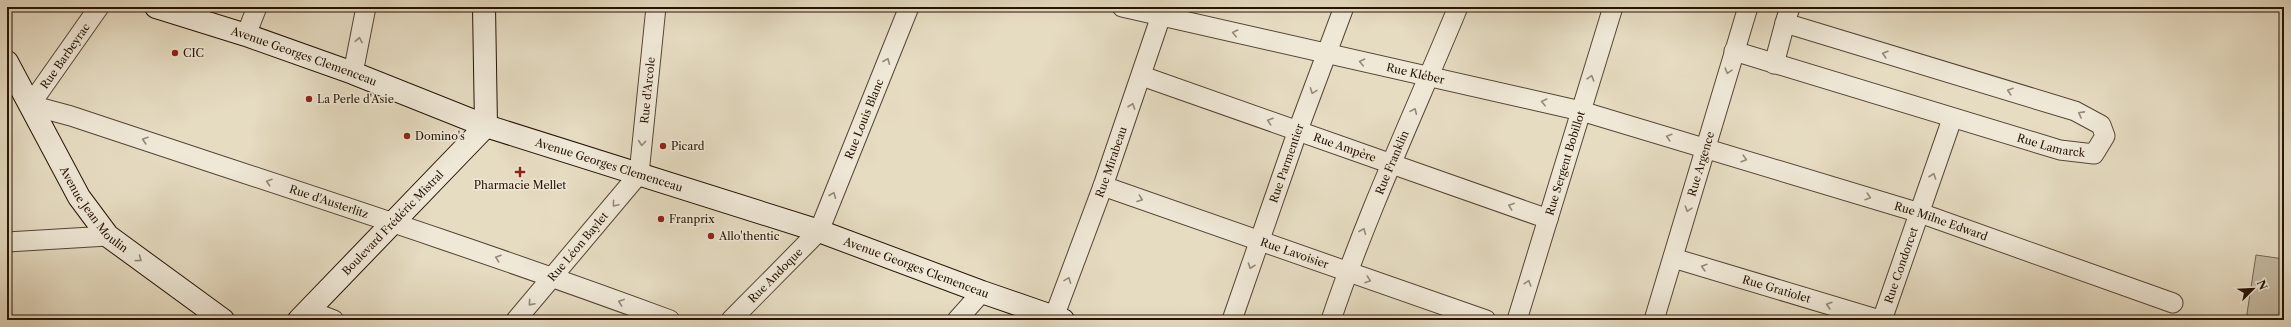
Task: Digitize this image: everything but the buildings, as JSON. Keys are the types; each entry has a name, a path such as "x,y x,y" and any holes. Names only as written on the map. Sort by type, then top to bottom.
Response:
{"main road":[{"name":"Avenue Georges Clemenceau","path":"156,7 246,35 353,73 486,126 819,231 982,292 1059,318"},
{"path":"484,7 486,126"},
{"name":"Avenue Jean Moulin","path":"7,62 79,197 108,236 223,320"},
{"name":"Boulevard Frédéric Mistral","path":"303,315 486,126"}],"street":[{"name":"Rue Barbeyrac","path":"30,105 100,7"},
{"path":"246,35 257,7"},
{"path":"353,73 366,7"},
{"name":"Rue d'Arcole","path":"639,174 656,7"},
{"name":"Rue Louis Blanc","path":"819,231 909,7"},
{"name":"Rue Kléber","path":"1122,7 1163,12 1327,54 1581,111 1706,148"},
{"name":"Rue Parmentier","path":"1232,320 1298,130 1344,7"},
{"name":"Rue Franklin","path":"1331,320 1347,272 1391,163 1458,7"},
{"name":"Rue Sergent Bobillot","path":"1517,320 1613,7"},
{"name":"Rue Argence","path":"1654,320 1748,7"},
{"name":"Rue Mirabeau","path":"1059,318 1163,12"},
{"name":"Rue Lamarck","path":"1734,51 1774,64 1952,119 2060,150 2094,154 2105,136 2101,125 2075,111 1788,15 1774,64"},
{"name":"Rue Ampère","path":"1142,76 1548,219"},
{"name":"Rue d'Austerlitz","path":"30,105 72,116 554,277 670,320"},
{"name":"Rue Condorcet","path":"1881,320 1952,119"},
{"name":"Rue Milne Edward","path":"1706,148 1920,213 2173,303"},
{"name":"Rue Léon Baylet","path":"516,320 554,277 639,174"},
{"name":"Rue Lavoisier","path":"1103,186 1259,242 1486,320"},
{"name":"Rue Andoque","path":"732,320 819,231"},
{"path":"7,242 108,236"},
{"name":"Rue Gratiolet","path":"1673,258 1881,320"},
{"path":"957,320 982,292"},
{"path":"303,315 334,320"}],"shaded area":[{"path":"2256,255 2284,259 2284,320 2246,320"}],"place":[{"name":"CIC","path":"175,53"},
{"name":"La Perle d'Asie","path":"309,99"},
{"name":"Domino's","path":"407,136"},
{"name":"Picard","path":"663,146"},
{"name":"Pharmacie Mellet","path":"520,172"},
{"name":"Franprix","path":"661,219"},
{"name":"Allo'thentic","path":"711,236"}]}
